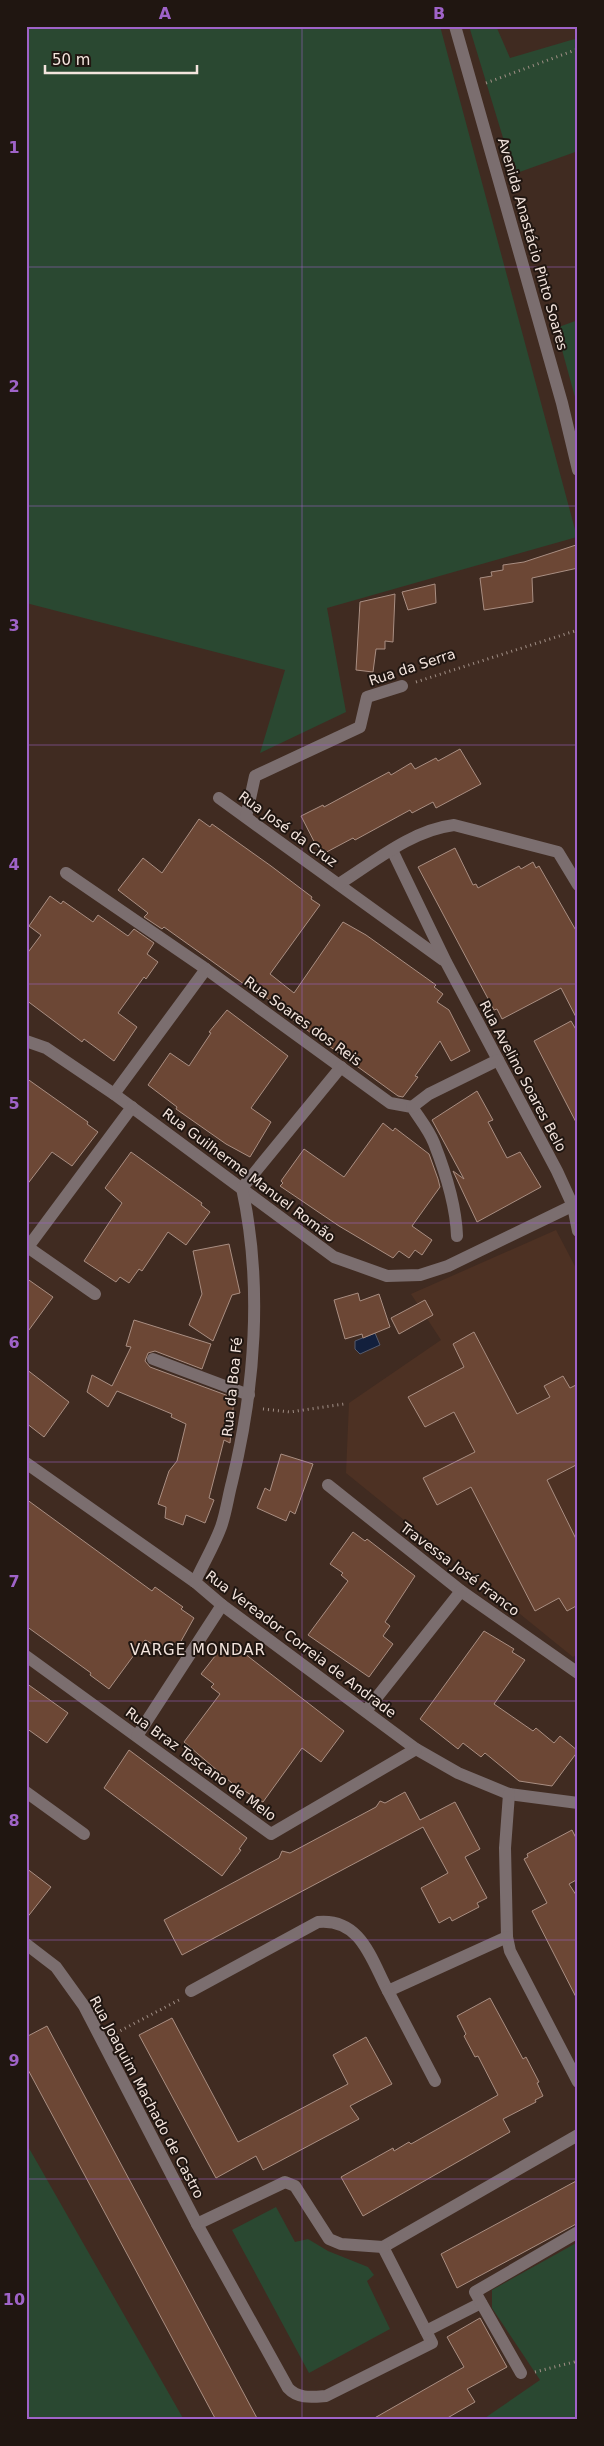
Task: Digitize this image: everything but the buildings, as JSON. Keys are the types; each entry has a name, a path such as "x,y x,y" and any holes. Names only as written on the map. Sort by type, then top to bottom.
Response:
{"street":[{"name":"Avenida Anastácio Pinto Soares","path":"455,26 562,403 578,470"},
{"name":"Rua da Serra","path":"246,818 255,776 360,727 367,697 402,686"},
{"name":"Rua José da Cruz","path":"219,798 339,884"},
{"path":"339,884 392,850 436,827 454,824 558,852 578,885"},
{"name":"Rua Avelino Soares Belo","path":"392,850 446,962 575,1205 578,1231"},
{"name":"Rua Soares dos Reis","path":"66,872 206,969 390,1103 412,1107"},
{"name":"Rua Avelino Soares Belo","path":"339,884 446,962"},
{"path":"114,1094 206,969"},
{"name":"Rua Guilherme Manuel Romão","path":"26,1041 46,1048 114,1094 334,1257 387,1276 420,1275 448,1266 575,1205"},
{"path":"457,1236 456,1222 446,1181 433,1142 412,1107 429,1094 498,1060"},
{"path":"242,1188 341,1067"},
{"path":"95,1294 27,1246 132,1107"},
{"name":"Rua da Boa Fé","path":"195,1582 221,1526 241,1445 248,1401 253,1283 247,1213 242,1188"},
{"path":"153,1358 248,1401"},
{"name":"Rua Vereador Correia de Andrade","path":"26,1463 195,1582 222,1605 416,1749 458,1773 509,1794 578,1803"},
{"name":"Travessa José Franco","path":"328,1485 461,1591 578,1673"},
{"path":"366,1712 461,1591"},
{"path":"137,1736 222,1605"},
{"name":"Rua Braz Toscano de Melo","path":"26,1656 271,1834 416,1749"},
{"path":"26,1792 84,1834"},
{"path":"509,1794 505,1848 506,1937 510,1951 578,2082"},
{"path":"191,1991 308,1926 318,1922 330,1921 343,1924 355,1932 436,2081"},
{"path":"388,1991 506,1937"},
{"name":"Rua Joaquim Machado de Castro","path":"26,1944 56,1967 84,2006 197,2224 293,2394 307,2397 326,2396 432,2343 426,2331"},
{"path":"197,2224 285,2182 295,2186 328,2239 341,2244 383,2247 578,2135"},
{"path":"521,2373 475,2292 578,2232"},
{"path":"383,2247 426,2331 481,2303"}],"path":[{"path":"474,88 578,49"},
{"name":"Rua da Serra","path":"402,686 578,630"},
{"path":"248,1401 290,1412 344,1404"},
{"path":"102,2040 177,2002 191,1991"},
{"path":"521,2373 544,2372 578,2361"}],"shaded area":[{"path":"556,1230 578,1272 578,1654 573,1657 346,1473 349,1403 441,1340 411,1294"}],"green space":[{"path":"26,26 440,26 577,537 327,608 346,712 260,753 285,670 26,603"},
{"path":"469,26 496,26 510,58 578,38 578,151 514,174"},
{"path":"578,320 578,408 556,328"},
{"path":"26,2143 184,2420 26,2420"},
{"path":"276,2207 295,2242 308,2239 328,2251 368,2267 374,2275 367,2281 390,2329 309,2373 232,2230"},
{"path":"578,2242 578,2420 482,2420 540,2380 492,2308 492,2290"}],"water":[{"path":"375,1333 380,1345 360,1354 355,1349 355,1341"}],"district":[{"name":"VARGE MONDAR","path":"198,1650"}]}
